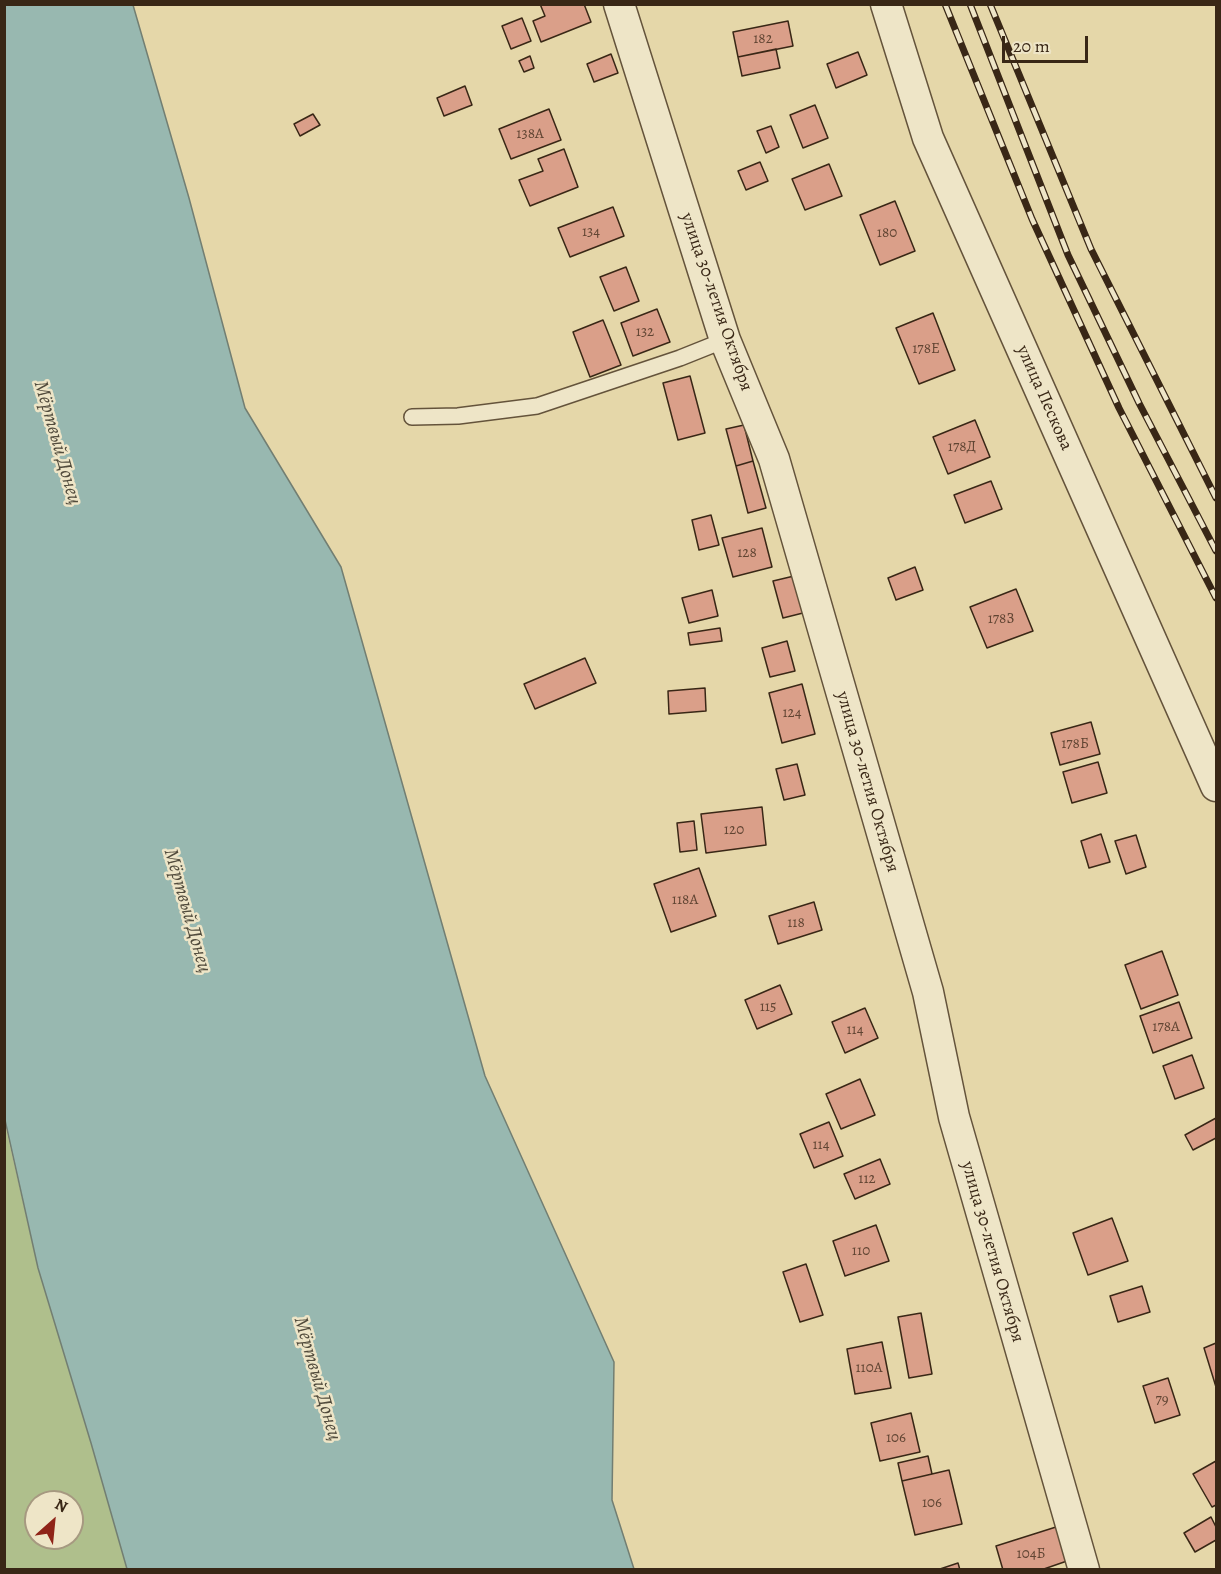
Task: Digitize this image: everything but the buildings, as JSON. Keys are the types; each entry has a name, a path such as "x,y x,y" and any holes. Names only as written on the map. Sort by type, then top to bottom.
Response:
{"street":[{"name":"улица 30-летия Октября","path":"620,4 725,340 777,470 924,981 954,1117 1084,1569"},
{"name":"улица Пескова","path":"886,4 928,138 1216,786"}],"lane":[{"path":"411,417 458,416 537,406 680,358 725,340"}],"green space":[{"path":"4,1120 38,1268 127,1569 5,1569"}],"water":[{"name":"Мёртвый Донец","path":"4,5 133,5 189,198 245,408 341,567 485,1076 614,1362 612,1500 634,1569 127,1569 38,1268 5,1120"}],"railway":[{"path":"945,4 1032,219 1119,408 1216,598"},
{"path":"970,4 1068,255 1139,403 1216,551"},
{"path":"990,4 1091,249 1216,498"}]}
